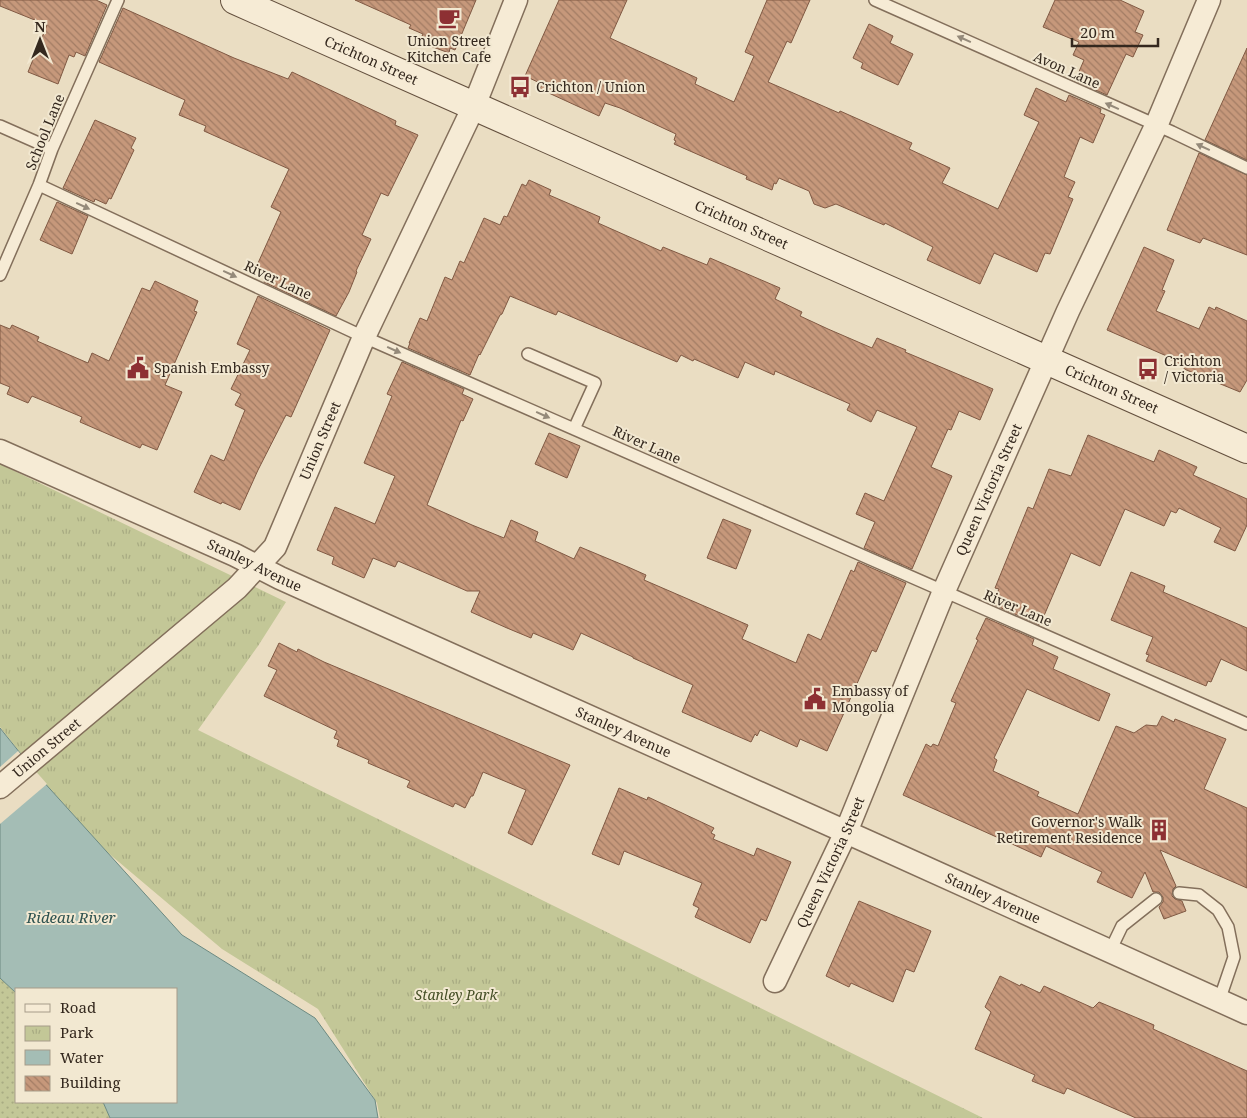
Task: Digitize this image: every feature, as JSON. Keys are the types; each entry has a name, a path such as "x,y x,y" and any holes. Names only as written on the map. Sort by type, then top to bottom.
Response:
{"street":[{"name":"Crichton Street","path":"235,0 1247,449"},
{"name":"Union Street","path":"0,787 237,588 275,547 364,336 474,106 516,0"},
{"name":"Queen Victoria Street","path":"775,981 846,832 944,591 1068,311 1156,126 1209,0"},
{"name":"Stanley Avenue","path":"0,451 1247,1014"}],"lane":[{"name":"School Lane","path":"0,275 39,185 52,149 118,0"},
{"name":"Avon Lane","path":"875,0 1247,168"},
{"path":"0,126 52,149"},
{"name":"River Lane","path":"39,185 364,336 1247,724"},
{"path":"528,354 595,383 574,429"},
{"path":"1179,893 1199,895 1218,910 1228,927 1234,957 1219,1000"},
{"path":"1110,951 1122,926 1156,899"}],"green space":[{"name":"Stanley Park","path":"0,464 286,602 258,646 198,730 983,1118 380,1118 377,1103 318,1009 222,949 107,852 41,779 0,727"},
{"path":"0,978 15,992 15,1103 103,1103 110,1118 0,1118"}],"water":[{"name":"Rideau River","path":"0,728 41,779 182,935 315,1018 375,1100 378,1118 110,1118 103,1103 178,1103 178,988 15,988 15,992 0,978"}],"pier":[{"path":"18,751 47,784 0,824 0,767"}],"building":[{"path":"0,0 96,0 107,5 85,56 76,52 74,57 69,55 58,84 28,72 47,25 0,6"},
{"path":"355,0 476,0 455,50 450,48 449,53 425,44 427,38 422,36 423,34 409,28 411,25"},
{"path":"559,0 627,0 610,38 697,78 695,84 734,102 754,56 745,52 767,0 810,0 791,43 787,41 768,82 912,143 909,149 950,168 942,183 998,209 1039,122 1024,115 1036,88 1066,102 1069,95 1101,109 1100,113 1105,115 1093,143 1080,137 1064,177 1075,182 1068,197 1073,199 1050,254 1045,253 1037,272 994,253 980,284 927,260 933,247 885,223 884,225 836,204 825,208 814,204 809,191 779,178 776,184 774,183 772,190 746,179 747,176 674,144 676,134 620,108 605,103 599,116 540,89 542,84 525,76"},
{"path":"1055,0 1120,0 1144,11 1135,32 1143,35 1133,57 1126,54 1107,95 1075,81 1084,60 1073,55 1079,42 1043,27"},
{"path":"123,8 234,58 288,79 292,72 396,121 395,125 418,135 388,196 381,193 362,235 371,239 356,271 349,292 336,316 264,282 266,278 254,272 281,212 271,207 289,169 204,131 206,126 179,115 185,100 99,62"},
{"path":"869,24 893,36 890,43 913,54 898,85 861,68 863,63 853,58"},
{"path":"1247,48 1247,160 1205,140"},
{"path":"95,120 136,138 131,148 134,150 111,199 109,198 106,204 95,199 94,202 63,188"},
{"path":"1199,153 1247,175 1247,255 1203,238 1200,243 1167,230"},
{"path":"529,180 551,190 549,195 600,217 598,223 661,251 663,247 707,265 710,258 780,288 775,299 802,312 800,316 828,329 872,348 877,338 906,350 905,352 993,389 980,420 959,411 951,430 948,429 931,467 952,476 912,569 864,548 875,522 856,514 865,493 884,501 917,427 877,410 871,422 847,410 850,404 775,371 774,375 745,362 738,378 681,355 677,362 558,311 556,315 510,296 470,375 408,348 420,318 427,321 445,277 452,280 460,261 464,263 484,218 500,225 504,216 507,217 522,184 526,186"},
{"path":"57,202 88,216 72,254 40,240"},
{"path":"1144,247 1174,260 1162,290 1165,291 1156,311 1199,329 1209,307 1215,310 1216,307 1247,321 1247,380 1240,392 1184,369 1185,366 1169,359 1169,357 1107,330"},
{"path":"155,281 198,301 194,311 197,312 165,385 182,392 157,450 142,444 140,448 80,422 82,417 32,396 28,403 7,394 10,387 0,383 0,325 10,329 12,325 39,337 37,341 88,363 92,353 109,361 142,288 150,291"},
{"path":"258,296 330,330 291,417 286,415 240,510 194,492 211,455 224,461 245,410 235,405 241,394 231,389 250,350 237,344"},
{"path":"402,362 464,389 462,394 473,399 463,421 461,420 427,505 472,525 504,538 511,520 538,532 535,541 574,559 580,547 628,567 646,575 644,580 748,625 742,639 796,663 808,634 821,640 851,570 854,572 858,562 906,583 876,652 872,650 827,751 800,739 797,747 760,730 757,736 755,734 751,742 682,712 693,685 581,633 573,650 533,633 531,638 507,628 471,612 480,591 467,591 398,561 395,567 373,558 364,578 332,564 334,557 317,550 335,507 375,524 395,476 364,463 392,396 387,394"},
{"path":"549,433 580,446 567,478 535,464"},
{"path":"1088,435 1154,462 1159,450 1197,467 1193,475 1247,499 1247,525 1235,551 1214,542 1221,528 1179,508 1176,513 1171,511 1164,526 1125,509 1100,566 1071,553 1040,625 992,604 999,589 995,588 1028,507 1033,509 1049,469 1071,476"},
{"path":"723,519 751,530 736,569 707,558"},
{"path":"1131,572 1165,586 1163,592 1247,628 1247,671 1221,659 1211,682 1208,681 1206,686 1146,661 1149,655 1146,654 1153,637 1111,620"},
{"path":"986,618 1034,639 1032,645 1058,657 1053,669 1110,694 1099,721 1027,689 994,758 997,760 993,771 1039,792 1037,796 1078,814 1116,726 1134,733 1146,725 1157,726 1162,716 1174,722 1175,719 1226,739 1204,789 1247,808 1247,888 1160,850 1176,886 1173,889 1172,896 1182,901 1186,911 1164,919 1159,907 1163,902 1163,897 1159,892 1153,892 1145,872 1132,898 1097,882 1102,872 1046,846 1041,857 903,795 926,744 931,747 933,744 938,746 956,703 951,701"},
{"path":"279,643 297,652 298,649 324,662 570,765 532,845 508,833 526,790 483,772 473,796 471,796 465,808 455,803 453,807 407,787 410,781 368,763 369,760 337,746 339,740 334,738 337,731 264,696 277,670 268,666"},
{"path":"619,788 647,800 648,797 714,828 711,833 715,835 713,839 754,856 757,848 791,862 766,921 761,919 750,943 695,917 699,908 693,905 702,883 624,851 619,865 592,854"},
{"path":"859,901 931,931 914,972 906,969 893,1002 851,983 849,987 826,976"},
{"path":"1000,976 1040,993 1044,986 1093,1008 1099,1002 1154,1025 1153,1029 1247,1071 1247,1118 1136,1118 1067,1088 1064,1094 1032,1081 1035,1075 975,1049 991,1012 985,1007"}],"place":[{"name":"Union Street Kitchen Cafe","path":"449,18"},
{"name":"Crichton / Union","path":"520,87"},
{"name":"Spanish Embassy","path":"138,368"},
{"name":"Crichton / Victoria","path":"1148,369"},
{"name":"Embassy of Mongolia","path":"815,699"},
{"name":"Governor's Walk Retirement Residence","path":"1159,830"}]}
